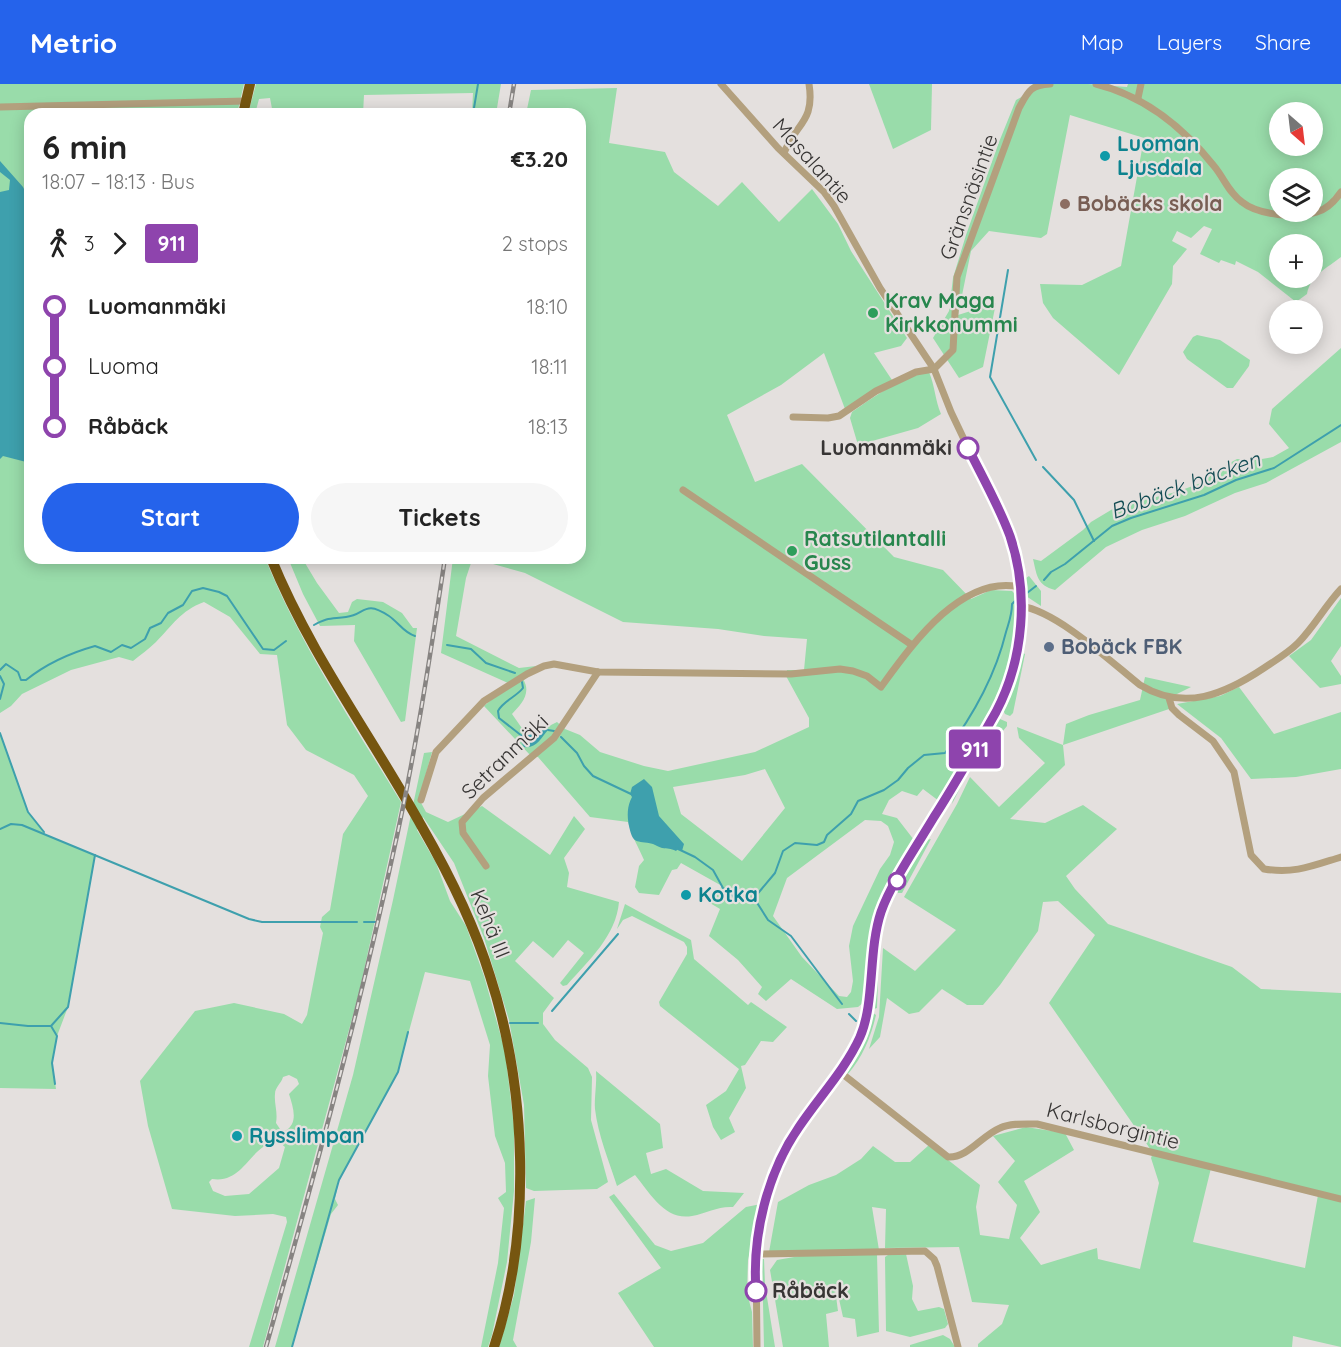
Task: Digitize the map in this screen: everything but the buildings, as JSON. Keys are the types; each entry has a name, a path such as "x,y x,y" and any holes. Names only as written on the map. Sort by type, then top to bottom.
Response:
{"highway":[{"path":"244,108 250,84"},
{"name":"Kehä III","path":"274,564 292,606 313,645 423,827 455,890 477,938 500,1010 514,1077 519,1137 518,1223 506,1300 494,1347"}],"street":[{"name":"Masalantie","path":"721,84 784,153 824,192 882,293 934,369 951,412 1010,536 1016,559 1021,606 1019,640 1006,693 882,910 875,932 867,1008 861,1035 840,1072 798,1129 774,1172 764,1209 756,1254 758,1347"},
{"path":"784,153 809,111 811,101 809,84"},
{"name":"Gränsnäsintie","path":"934,369 952,350 957,277 1019,108 1032,87 1039,84 1050,84"},
{"path":"1096,84 1118,89 1156,110 1188,137 1215,167 1234,195 1258,212 1316,213 1330,205 1341,192"},
{"path":"1137,99 1141,84"},
{"path":"0,107 246,101"},
{"path":"793,417 839,416 876,391 916,372 934,369"},
{"path":"683,490 912,645"},
{"path":"421,800 436,752 483,701 527,674 554,664 598,672 791,674 840,669 867,676 881,687 912,645 953,605 970,594 993,585 1020,586"},
{"path":"1021,606 1033,608 1058,621 1140,685 1155,694 1168,698 1194,698 1210,695 1242,682 1296,645 1341,589"},
{"name":"Setranmäki","path":"486,866 463,833 462,822 483,798 554,738 598,672"},
{"path":"1168,698 1172,708 1179,715 1213,741 1234,772 1251,855 1264,870 1293,871 1341,857"},
{"name":"Karlsborgintie","path":"840,1072 948,1157 956,1158 964,1154 982,1138 1002,1127 1037,1124 1341,1199"},
{"path":"756,1254 925,1251 934,1259 937,1266 958,1347"}],"green space":[{"path":"0,84 244,84 238,108 24,108 24,564 268,564 310,652 401,802 359,993 263,1347 249,1347 287,1222 286,1217 273,1214 235,1216 172,1209 148,1126 140,1081 195,1011 234,1003 284,1014 302,1024 307,1015 323,933 320,927 322,917 330,910 343,834 368,796 354,775 306,750 287,725 277,655 260,654 230,617 204,602 183,614 153,645 133,661 119,657 71,670 22,694 11,706 0,713","holes":["289,1075 297,1079 299,1084 289,1094 293,1109 292,1124 285,1131 280,1129 276,1123 276,1089 283,1077","278,1141 285,1147 279,1168 249,1194 225,1196 213,1191 209,1182 212,1179 232,1176 268,1144"]},
{"path":"256,84 501,84 497,108 472,108 473,93 364,95 363,108 272,108 270,98 259,99 257,108 250,108"},
{"path":"869,84 932,84 931,130 893,149"},
{"path":"1033,84 1127,87 1128,84 1341,84 1341,257 1323,271 1323,234 1269,234 1269,281 1258,272 1236,261 1235,265 1221,260 1219,263 1200,254 1212,229 1204,226 1191,238 1177,231 1172,241 1187,249 1173,266 1172,284 1119,375 1053,318 1043,303 1040,284 1082,285 1121,266 1144,138 1070,115 1047,234 1041,238 989,231 971,251 958,315 996,303 983,367 959,378 933,338 949,311 953,278 966,235 1016,100 1027,94"},
{"path":"617,88 609,143 665,152 674,172 718,206 742,182 779,222 812,189 838,224 851,251 907,338 901,346 874,353 892,380 845,409 824,353 781,385 727,415 755,482 802,464 894,557 943,570 971,599 991,590 1012,591 1017,596 1013,652 1003,690 939,801 923,789 917,796 902,791 889,800 882,814 897,818 914,840 890,877 871,931 864,1002 858,1007 837,1009 791,979 766,1001 758,994 762,987 738,960 709,936 720,909 710,903 722,886 681,863 677,869 672,870 659,895 639,893 635,887 639,866 644,860 628,822 590,817 538,757 530,755 484,706 523,679 526,694 522,703 512,714 526,734 520,740 548,730 545,728 557,722 565,729 580,735 600,752 668,771 755,752 809,727 809,718 786,676 787,670 804,670 807,639 623,622 525,573 493,564 586,564 586,108 527,108 531,90","holes":["765,769 785,808 742,861 681,814 673,787 745,775","865,820 881,821 888,826 894,842 890,855 880,869 853,926 849,946 853,981 851,992 847,997 839,996 802,957 773,916 787,878"]},
{"path":"1278,288 1309,288 1307,294 1299,300 1293,300"},
{"path":"1197,335 1220,340 1250,360 1249,366 1233,388 1227,388 1187,359 1183,352 1193,337"},
{"path":"1341,348 1341,442 1266,483 1235,493 1185,516 1142,530 1106,547 1055,590 1041,582 1033,559 1041,561 1091,522 1116,507 1176,492 1201,483 1237,459 1256,460 1273,457 1289,448 1269,424 1272,409"},
{"path":"929,372 941,414 918,428 858,445 850,418 852,412 898,383"},
{"path":"290,564 306,564 339,613 348,612 352,602 357,599 383,602 402,613 413,628 417,628 405,721 401,722 354,641 355,625 320,626"},
{"path":"452,564 471,564 456,636 519,668 536,666 508,683 441,653"},
{"path":"1029,576 1041,591 1041,606 1026,596 1023,580"},
{"path":"1341,598 1341,646 1331,661 1341,676 1341,684 1320,688 1289,656 1311,640"},
{"path":"1023,653 1025,654 1013,713 1010,716 1003,710"},
{"path":"1145,677 1191,687 1169,698 1172,708 1063,745 1066,724 1140,700"},
{"path":"1239,687 1274,734 1341,712 1341,769 1296,777 1251,779 1221,738 1177,704 1220,696"},
{"path":"1000,719 1007,722 1007,726 966,776 952,804 955,791 995,723"},
{"path":"1017,727 1063,745 1065,765 1010,819 1045,823 1083,805 1117,829 1066,876 1108,924 1232,967 1261,989 1341,993 1341,1347 1293,1336 1292,1347 978,1347 978,1344 1002,1324 1009,1305 972,1302 959,1247 885,1248 886,1209 872,1207 879,1250 769,1252 778,1202 809,1185 836,1175 861,1159 873,1146 895,1162 910,1162 929,1145 980,1185 976,1207 980,1235 1009,1239 1017,1205 998,1182 1015,1161 993,1136 1026,1127 1065,1133 1074,1150 1024,1181 1040,1212 1020,1238 1041,1265 1097,1248 1098,1259 1140,1269 1159,1183 1151,1158 1153,1153 1049,1003 1095,935 1058,901 1043,902 1038,931 983,1005 967,1005 942,989 919,1012 909,1014 887,998 880,1037 869,1049 879,1017 883,948 915,971 956,930 904,897 970,777 999,807 1045,763 1019,738","holes":["1211,1168 1318,1195 1305,1268 1193,1242"]},
{"path":"0,733 28,812 46,835 95,855 68,1007 57,1036 52,1063 56,1089 0,1088"},
{"path":"432,752 419,799 426,812 448,822 482,806 550,855 574,816 585,829 564,858 569,873 567,887 619,902 613,926 607,937 567,985 563,986 560,983 584,953 568,940 553,958 533,941 515,961 554,998 543,1013 543,1024 555,1040 588,1068 592,1077 591,1120 608,1182 597,1189 534,1191 526,1188 524,1105 509,1020 484,938 454,863 423,817 417,830 436,863 450,901 466,926 484,976 505,1051 514,1126 514,1191 507,1262 492,1335 488,1347 481,1347 498,1263 504,1208 498,1198 506,1192 505,1163 495,1136 488,1076 490,1045 470,981 425,972 398,1072 339,1180 335,1199 338,1205 331,1214 292,1347 275,1347 353,1075 424,753"},
{"path":"931,839 902,893 898,893 897,889 926,840"},
{"path":"625,904 691,940 694,959 748,1005 751,1002 787,1027 773,1042 761,1041 745,1065 741,1066 746,1088 729,1118 735,1132 721,1140 713,1127 706,1105 726,1091 739,1069 660,1006 659,1002 687,954 687,947 684,942 632,916 623,920 617,929"},
{"path":"879,949 877,1008 874,1009 872,1007 876,951"},
{"path":"873,1013 876,1015 869,1039 858,1061 848,1074 846,1071"},
{"path":"596,1071 660,1124 663,1148 646,1153 651,1174 666,1169 703,1191 744,1193 733,1207 682,1216 666,1210 659,1204 635,1175 617,1186 596,1119"},
{"path":"614,1194 655,1245 671,1251 703,1243 746,1207 761,1204 748,1260 747,1293 752,1312 753,1347 654,1347 618,1293 661,1268 609,1197"},
{"path":"535,1198 531,1242 513,1340 517,1347 499,1347 514,1295 526,1201"},
{"path":"877,1254 879,1332 857,1337 855,1319 843,1317 835,1289 838,1311 826,1314 829,1347 783,1347 770,1270 777,1260 800,1256"},
{"path":"906,1254 913,1286 912,1299 918,1311 939,1307 944,1309 948,1324 945,1328 910,1337 886,1331 885,1257"},
{"path":"762,1259 764,1259 765,1285 775,1347 764,1347"},
{"path":"943,1335 950,1339 955,1347 910,1347 910,1345"}],"water":[{"path":"0,161 24,189 24,461 3,456 0,459 0,192 9,190 10,180 0,172"},
{"path":"545,728 548,730 538,742 524,747 520,740 522,736 534,734"},
{"path":"644,779 652,787 659,816 684,844 682,851 639,842 632,836 628,819 628,807 632,797 630,794 632,787"}],"waterway":[{"path":"474,108 478,84"},
{"path":"1008,270 990,377 1036,460"},
{"name":"Bobäck bäcken","path":"1044,580 1051,572 1065,564 1112,526 1204,495 1236,480 1274,468 1341,425"},
{"path":"1043,467 1074,500 1094,541"},
{"name":"Bobäck bäcken","path":"1027,593 1036,586"},
{"path":"0,670 6,664 18,672 21,680 26,680 50,664 95,646 111,652 122,645 131,648 145,639 150,628 161,623 168,613 183,605 192,591 203,588 227,596 263,649 274,650 286,641"},
{"path":"676,848 695,857 713,870 723,888 734,897 754,898 775,873 783,851 795,843 817,845 824,842 827,835 851,814 858,801 884,790 924,755 945,753 974,710 996,665 1012,604 1016,600"},
{"path":"314,625 326,619 353,616 369,608 381,611 415,636"},
{"path":"447,645 471,649 486,663 515,673"},
{"path":"0,676 4,684 0,699"},
{"path":"522,682 523,688 498,711 499,718 522,736"},
{"path":"548,730 554,731"},
{"path":"0,733 28,812 44,832"},
{"path":"561,737 577,753 593,776 631,794"},
{"path":"0,829 11,824 22,825 249,919 262,922 357,922"},
{"path":"51,1026 68,1007 95,855"},
{"path":"754,898 768,920 791,936 842,1004"},
{"path":"364,922 376,922"},
{"path":"552,1011 618,934"},
{"path":"849,1014 856,1021"},
{"path":"0,1023 51,1026 57,1036 52,1063 55,1084"},
{"path":"510,1023 538,1023"},
{"path":"292,1347 339,1180 398,1072 408,1032"}],"railway":[{"path":"510,108 514,84"},
{"path":"266,1347 333,1102 379,916 415,743 444,564"}],"bus line":[{"name":"911","path":"756,1291 755,1264 758,1242 774,1172 798,1129 840,1072 861,1035 867,1008 875,932 882,910 914,850 996,712 1006,693 1014,666 1021,616 1016,559 1010,536 968,448"}],"place":[{"name":"Luoman Ljusdala","path":"1105,156"},
{"name":"Bobäcks skola","path":"1065,204"},
{"name":"Krav Maga Kirkkonummi","path":"873,313"},
{"name":"Luomanmäki","path":"968,448"},
{"name":"Ratsutilantalli Guss","path":"792,551"},
{"name":"Bobäck FBK","path":"1049,647"},
{"name":"Kotka","path":"686,895"},
{"name":"Rysslimpan","path":"237,1136"},
{"name":"Råbäck","path":"756,1291"}]}
